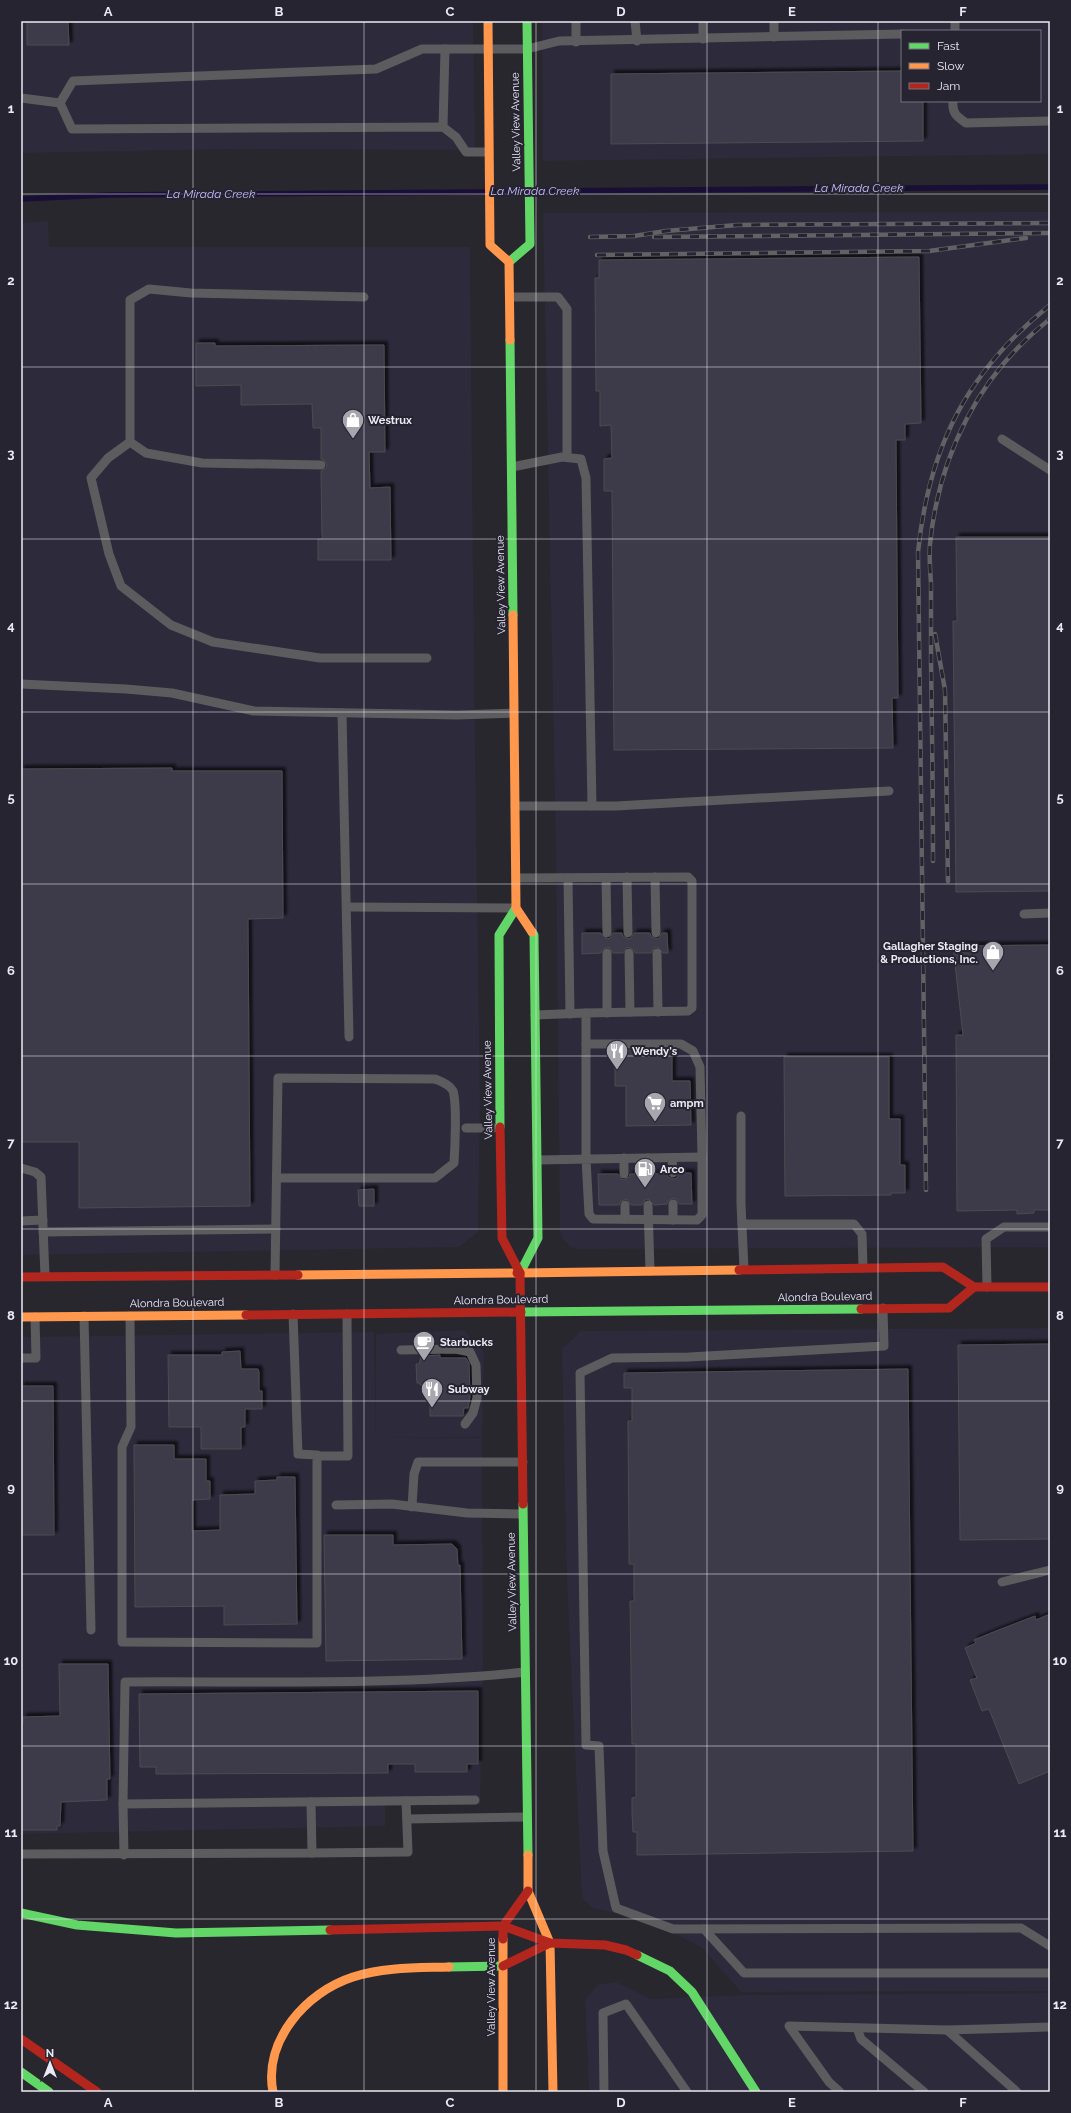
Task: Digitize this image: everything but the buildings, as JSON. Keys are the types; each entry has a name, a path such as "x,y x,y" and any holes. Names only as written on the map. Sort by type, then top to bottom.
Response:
{"main road":[{"path":"488,21 490,245 509,262"},
{"name":"Valley View Avenue","path":"527,21 530,244 509,262 516,908 499,935 500,1097 502,1238 520,1273 528,1891 550,1943 554,2092"},
{"name":"Valley View Avenue","path":"516,908 534,935 538,1238 520,1273"},
{"path":"21,1276 520,1273 942,1267 974,1287 1050,1287"},
{"name":"Alondra Boulevard","path":"21,1317 949,1308 974,1287"},
{"name":"Valley View Avenue","path":"503,2092 502,1926 528,1891"},
{"path":"21,1913 77,1925 176,1933 502,1926 550,1943 605,1945 626,1950 670,1971 692,1992 756,2092"},
{"path":"273,2092 270,2076 280,2038 302,2007 339,1983 353,1977 391,1969 503,1966 550,1943"},
{"path":"21,2039 97,2092"},
{"path":"21,2072 49,2092"}],"lane":[{"path":"576,21 576,42"},
{"path":"635,21 637,41"},
{"path":"703,21 703,39"},
{"path":"774,21 774,37"},
{"path":"60,103 73,81 376,69 422,48 527,49 559,41 637,41 901,34"},
{"path":"443,127 445,49"},
{"path":"21,98 60,103"},
{"path":"953,102 952,109 955,116 966,123 1050,122"},
{"path":"60,103 72,129 443,127 456,137 466,152 489,152"},
{"path":"130,442 130,300 149,289 191,293 364,297"},
{"path":"510,297 558,297 567,308 567,457"},
{"path":"1002,439 1050,470"},
{"path":"130,442 146,453 202,463 321,465"},
{"path":"130,442 108,458 91,478 109,554 121,586 171,624 213,642 320,658 427,658"},
{"path":"512,467 567,457 581,459 586,478 592,806"},
{"path":"21,684 172,693 254,711 458,715 514,713"},
{"path":"342,713 349,1037"},
{"path":"515,806 592,806 889,791"},
{"path":"627,877 628,933"},
{"path":"655,877 656,933"},
{"path":"516,878 688,877 692,881 692,1008 688,1011 535,1015"},
{"path":"568,878 570,1014"},
{"path":"606,878 607,933"},
{"path":"347,907 516,908"},
{"path":"1024,914 1050,913"},
{"path":"607,953 607,1013"},
{"path":"629,953 630,1012"},
{"path":"657,953 658,1012"},
{"path":"586,1013 586,1044 586,1159 589,1214 593,1219 697,1220 702,1215 700,1067 693,1051 681,1044 586,1044"},
{"path":"275,1275 278,1078 435,1079 447,1084 453,1092 455,1128 454,1163 435,1178 277,1178"},
{"path":"741,1116 744,1269"},
{"path":"466,1128 493,1128"},
{"path":"537,1160 702,1157"},
{"path":"624,1158 624,1174"},
{"path":"648,1158 648,1174"},
{"path":"672,1158 673,1173"},
{"path":"21,1168 35,1172 41,1177 45,1276"},
{"path":"673,1204 673,1220"},
{"path":"625,1205 625,1219"},
{"path":"648,1205 650,1271"},
{"path":"21,1221 43,1220"},
{"path":"742,1224 854,1224 862,1234 863,1268"},
{"path":"987,1287 986,1239 1004,1227 1050,1227"},
{"path":"43,1232 276,1229"},
{"path":"883,1308 884,1346 689,1357 612,1358 580,1373 586,1745 600,1746 603,1851 616,1908 673,1929 1020,1928 1050,1946"},
{"path":"293,1314 298,1454 317,1456 348,1456 347,1314"},
{"path":"84,1316 91,1630"},
{"path":"130,1316 131,1427 122,1447 122,1642 318,1643 317,1456"},
{"path":"21,1358 36,1358 35,1317"},
{"path":"401,1350 456,1349 470,1352 476,1365 477,1398 473,1413 465,1424"},
{"path":"412,1507 414,1474 418,1462 523,1462"},
{"path":"336,1505 392,1504 467,1513 523,1514"},
{"path":"1002,1582 1050,1570"},
{"path":"124,1855 124,1682 417,1679 479,1677 525,1672"},
{"path":"123,1804 475,1800"},
{"path":"21,1854 124,1855 408,1852 406,1801"},
{"path":"311,1802 312,1853"},
{"path":"406,1819 527,1817"},
{"path":"704,1929 744,1973 1050,1973"},
{"path":"604,2092 603,2013 626,2004 687,2092"},
{"path":"840,2092 829,2082 789,2026 947,2030 1050,2027"},
{"path":"857,2028 861,2039 924,2092"},
{"path":"947,2030 1017,2092"}],"shaded area":[{"path":"21,21 473,21 475,150 233,149 21,153"},
{"path":"542,21 1050,21 1050,154 543,161"},
{"path":"1050,212 1050,1247 578,1249 571,1247 563,1239 560,1232 556,847 543,213"},
{"path":"48,221 49,247 470,247 480,1101 478,1232 459,1247 21,1255 21,223"},
{"path":"1050,1328 1050,1991 741,1992 701,1947 668,1930 633,1917 592,1908 582,1898 567,1580 562,1349 581,1331"},
{"path":"464,1330 484,1352 482,1437 380,1438 482,1438 483,1661 480,1805 385,1804 385,1826 21,1834 21,1337 374,1332 376,1438 376,1334"},
{"path":"616,1982 651,1999 747,1995 1050,1993 1050,2092 589,2092 585,2000 597,1985"}],"waterway":[{"name":"La Mirada Creek","path":"534,191 1050,187"},
{"name":"La Mirada Creek","path":"494,192 526,191"},
{"name":"La Mirada Creek","path":"21,199 108,195 486,192"}],"railway":[{"path":"590,237 634,236 666,231 737,225 1050,223"},
{"path":"654,237 1050,233"},
{"path":"597,255 929,251 1026,238"},
{"path":"926,1190 918,552 923,514 932,478 943,445 957,414 975,385 996,357 1021,331 1050,305"},
{"path":"933,861 930,544 935,511 953,448 983,391 1003,365 1025,341 1050,319"},
{"path":"935,634 945,690 948,881"}],"traffic: fast":[{"path":"509,262 530,244 527,21"},
{"path":"510,340 513,615"},
{"path":"500,1127 499,935 516,908"},
{"path":"520,1273 538,1238 534,935 532,932"},
{"path":"521,1312 861,1309"},
{"path":"523,1504 528,1855"},
{"path":"21,1913 77,1925 176,1933 330,1930"},
{"path":"637,1955 670,1971 692,1992 756,2092"},
{"path":"449,1967 503,1966"},
{"path":"21,2072 49,2092"}],"traffic: slow":[{"path":"488,21 490,245 509,262 510,340"},
{"path":"513,615 516,908 532,932"},
{"path":"520,1273 739,1270"},
{"path":"298,1275 517,1273"},
{"path":"21,1317 246,1315"},
{"path":"528,1855 528,1891 550,1943 553,2092"},
{"path":"503,1939 503,2092"},
{"path":"273,2092 272,2073 275,2055 282,2037 292,2021 304,2007 319,1994 336,1984 353,1977 377,1971 449,1967"}],"traffic: jam":[{"path":"500,1127 502,1238 520,1273"},
{"path":"739,1270 943,1267 974,1287 1050,1287"},
{"path":"517,1273 520,1273 523,1504"},
{"path":"21,1277 298,1275"},
{"path":"861,1309 949,1308 974,1287"},
{"path":"246,1315 521,1312"},
{"path":"503,1939 503,1926 528,1891"},
{"path":"503,1926 550,1943 605,1945 626,1950 637,1955"},
{"path":"330,1930 503,1926"},
{"path":"503,1966 550,1943"},
{"path":"21,2039 97,2092"}],"place":[{"name":"Westrux","path":"353,440"},
{"name":"Gallagher Staging & Productions, Inc.","path":"993,972"},
{"name":"Wendy's","path":"617,1070"},
{"name":"ampm","path":"655,1122"},
{"name":"Arco","path":"645,1188"},
{"name":"Starbucks","path":"424,1362"},
{"name":"Subway","path":"432,1408"}]}
